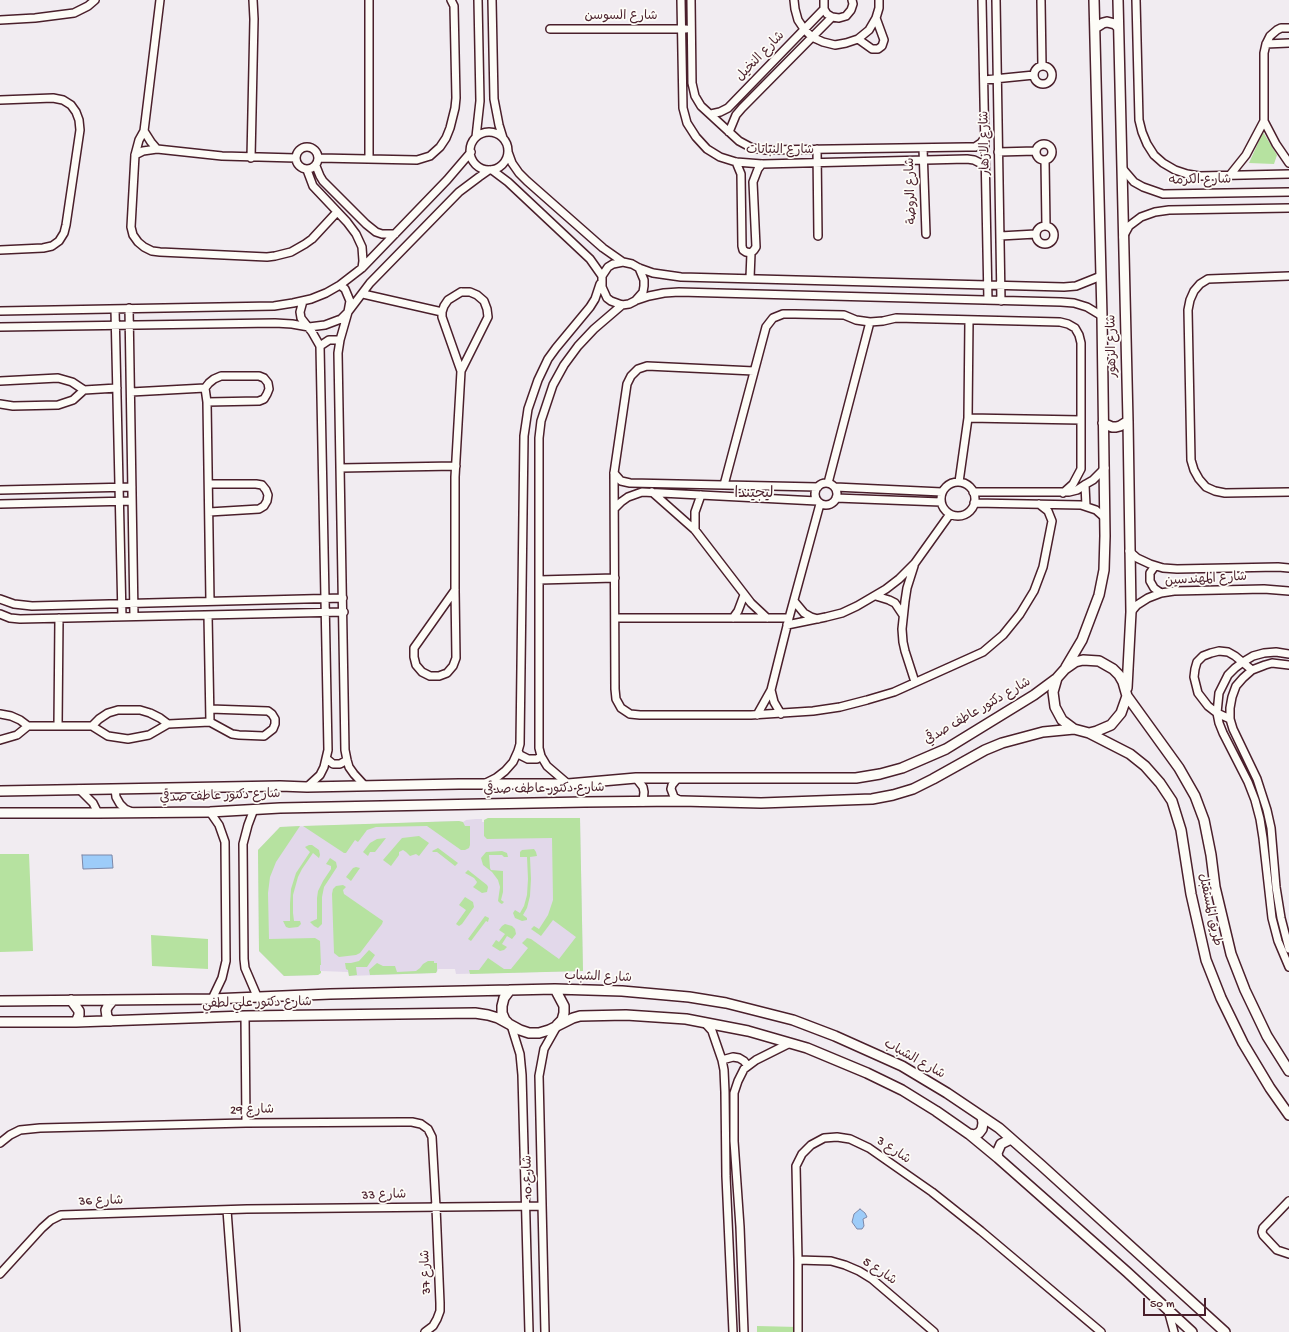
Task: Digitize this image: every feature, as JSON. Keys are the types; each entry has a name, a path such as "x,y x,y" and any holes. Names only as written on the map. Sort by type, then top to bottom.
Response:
{"street":[{"path":"0,20 35,18 74,13 88,6 95,0"},
{"path":"160,0 144,131 138,140 135,155 131,227 133,235 138,242 144,248 152,251 267,257 283,255 291,252 312,239 337,212"},
{"path":"251,158 254,18 253,0"},
{"path":"370,159 369,3 375,0"},
{"path":"319,158 417,160 423,159 435,152 446,138 453,118 456,98 454,6 451,0"},
{"path":"476,138 480,101 478,0"},
{"path":"492,0 494,99 499,125 512,163 518,173 527,182 603,248 623,262 632,264 653,273 670,276 1064,287 1076,286 1101,276"},
{"name":"شارع النباتات","path":"681,0 683,108 688,124 696,137 707,149 720,157 736,162 762,164 974,160 985,168"},
{"name":"شارع النباتات","path":"691,0 692,84 695,96 701,106 729,132 739,141 752,148 766,150 974,146 981,143 985,137"},
{"path":"794,0 798,20 804,30 812,37 823,42 835,44 846,44 858,39 869,30 876,18 879,8 879,0"},
{"path":"824,0 824,9 828,14 832,17 839,18 846,16 851,10 853,4 852,0"},
{"name":"شارع الازهار","path":"982,0 988,300"},
{"name":"شارع الازهار","path":"996,0 1001,301"},
{"path":"1042,66 1043,0"},
{"name":"شارع الزهور","path":"1064,669 1082,640 1098,594 1104,570 1105,468 1094,0"},
{"name":"شارع الزهور","path":"1118,0 1131,612 1127,694"},
{"path":"1136,0 1139,120 1147,144 1154,155 1174,170 1200,176 1289,174"},
{"name":"شارع النخيل","path":"711,114 728,108 824,9"},
{"name":"شارع النخيل","path":"729,132 736,115 742,108 832,17"},
{"path":"858,39 872,49 878,49 882,46 884,40 876,18"},
{"path":"1095,28 1107,22 1115,24 1118,27"},
{"path":"1289,28 1281,28 1270,36 1264,53 1264,121 1276,144 1289,163"},
{"name":"شارع السوسن","path":"550,29 691,29"},
{"path":"1266,44 1289,43"},
{"path":"1042,66 1050,69 1052,77 1050,81 1042,84 1035,79 1034,75 1035,71 1042,66"},
{"path":"984,80 1034,75"},
{"path":"0,100 53,98 63,100 71,105 76,112 80,130 66,225 64,233 59,241 52,246 43,248 0,250"},
{"path":"1230,175 1246,155 1264,121"},
{"path":"144,131 157,149"},
{"path":"0,311 274,306 303,301 326,293 340,285 362,268 448,180 470,152 472,144 476,138 482,133 490,132 503,138"},
{"path":"1046,143 1053,150 1050,158 1045,160 1040,160 1036,151 1037,146 1046,143"},
{"path":"308,147 316,150 319,158 314,168 307,170 299,166 296,158 300,150 308,147"},
{"name":"شارع الروضة","path":"923,148 926,234"},
{"path":"135,155 143,151 157,149 251,158 296,158"},
{"path":"817,149 818,236"},
{"path":"998,152 1036,151"},
{"path":"470,152 476,165 490,170 508,182 590,259 601,279 603,293 611,301 622,305 629,304 656,294 679,292 1074,303 1087,307 1102,316"},
{"path":"0,327 275,323 317,327 333,323 341,319 348,312 370,283 459,192 479,176 490,170 498,168 503,164 507,158 508,152"},
{"path":"1045,160 1046,226"},
{"path":"736,162 741,174 742,246 743,250 746,252 750,252 756,247 754,182 758,169 762,164"},
{"path":"316,166 323,181 371,228 382,234 395,234"},
{"name":"شارع الكرمه","path":"1121,167 1126,175 1139,184 1163,194 1289,192"},
{"path":"307,170 313,186 347,222 356,234 362,247 362,268"},
{"path":"986,193 999,193"},
{"path":"1123,237 1129,226 1141,217 1155,212 1169,210 1289,208"},
{"path":"347,222 356,214"},
{"path":"1042,226 1046,226 1053,231 1054,236 1052,240 1045,243 1040,242 1036,234 1042,226"},
{"path":"1000,236 1036,234"},
{"path":"750,252 750,278"},
{"path":"484,784 496,778 505,771 513,762 520,744 524,436 532,396 545,365 556,348 590,307 601,279 608,267 612,264 623,262"},
{"path":"635,301 643,292 644,286 644,280 640,268"},
{"path":"1289,276 1208,279 1200,284 1194,292 1190,300 1188,310 1191,460 1198,479 1215,491 1226,493 1289,492"},
{"path":"340,285 345,289 350,301 338,353 344,612 345,750 346,760 354,774 365,786"},
{"path":"455,590 414,648 416,665 422,672 430,676 439,676 447,673 453,666 456,658 456,466 461,371 442,317 442,312 448,300 461,292 470,292 484,301 488,317 461,371"},
{"path":"363,294 442,312"},
{"path":"303,301 300,312 304,323 309,327 320,346 328,750 327,759 320,774 307,787"},
{"path":"568,784 548,766 541,756 538,748 539,438 543,414 553,385 564,365 573,352 594,329 622,305"},
{"path":"129,308 134,616"},
{"path":"115,309 122,616"},
{"path":"724,485 766,327 773,318 783,314 844,315 856,320 870,322 896,318 1060,322 1075,328 1081,343 1081,469 1073,484 1063,493"},
{"path":"959,482 968,418 969,320"},
{"path":"615,508 620,502 628,497 642,492 819,502 824,505 831,504 836,498 837,494 831,485 870,322"},
{"path":"320,346 329,340 340,340"},
{"path":"754,371 646,366 638,369 631,376 627,384 614,473 615,689 616,699 621,708 630,714 757,715 813,711 847,705 894,692 983,652 1003,635 1020,614 1034,591 1043,567 1051,527 1051,516 1042,504 1044,493"},
{"path":"207,402 259,401 264,399 267,394 269,389 268,383 264,378 259,376 221,376 214,378 205,388 207,402 210,601"},
{"path":"0,381 58,378 72,382 84,390 117,388"},
{"path":"131,392 205,388"},
{"path":"0,404 13,406 58,405 73,400 84,390"},
{"path":"968,418 1081,420"},
{"path":"1103,423 1116,427 1128,421"},
{"path":"340,468 456,466"},
{"path":"974,492 1063,493 1078,490 1093,480 1105,468"},
{"path":"614,473 621,481 625,483 818,487"},
{"path":"959,482 970,487 974,492 974,503 972,509 967,513 962,516 956,516 950,514 942,507 941,502 942,492 949,484 959,482"},
{"path":"642,483 642,492"},
{"path":"757,715 771,690 819,502 815,494 818,487 824,483 831,485 942,492"},
{"path":"208,484 262,485 268,495 264,506 259,509 209,512"},
{"path":"1085,485 1086,506"},
{"path":"0,490 132,487"},
{"path":"652,492 695,530 744,595 768,618"},
{"path":"695,530 695,512 701,495"},
{"path":"836,498 941,502"},
{"path":"0,504 132,501"},
{"path":"974,503 1086,506 1096,510 1105,518"},
{"path":"615,618 768,618 788,621 818,619 842,612 876,596 899,579 915,563 950,514"},
{"name":"شارع المهندسين","path":"1129,551 1137,558 1155,566 1177,569 1289,568"},
{"path":"915,563 907,588 903,615 903,642 915,682"},
{"path":"1155,566 1150,573 1150,581 1154,588 1161,593"},
{"path":"539,580 615,578"},
{"name":"شارع المهندسين","path":"1131,612 1137,605 1148,598 1161,593 1174,591 1264,589 1289,591"},
{"path":"733,618 738,611 744,595"},
{"path":"876,596 883,597 895,603 903,615"},
{"path":"0,599 14,604 32,606 343,598"},
{"path":"794,601 804,612 811,617 818,619"},
{"path":"0,614 10,618 20,619 344,612"},
{"path":"208,615 210,722"},
{"path":"58,726 59,618"},
{"path":"1230,719 1217,713 1208,706 1198,693 1194,677 1197,662 1203,656 1211,653 1219,651 1228,652 1236,656 1252,670"},
{"path":"1289,654 1276,652 1264,653 1253,656 1242,662 1235,668 1223,684 1219,693 1217,713 1223,733 1248,782 1255,800 1263,838 1272,918 1278,941 1289,967"},
{"path":"1083,660 1099,661 1113,669 1119,675 1127,694 1121,713 1117,720 1104,729 1089,732 1074,729 1062,720 1055,707 1053,692 1057,678 1064,669 1075,662 1083,660"},
{"path":"1289,665 1272,663 1265,664 1252,670 1240,682 1232,696 1230,708 1230,719 1257,779 1267,810 1272,834 1276,887 1281,918 1289,950"},
{"name":"شارع دكتور عاطف صدقي","path":"0,791 280,786 568,784 636,778 856,778 902,768 946,749 1034,695 1057,678"},
{"path":"771,690 774,702 781,714"},
{"name":"طريق المستقبل","path":"1127,694 1179,768 1195,796 1204,820 1211,855 1215,887 1231,954 1245,990 1267,1036 1289,1071"},
{"path":"0,714 11,716 28,726 92,726 108,736 128,739 149,735 168,724 210,722 225,731 238,735 264,736 273,729 275,724 275,719 268,711 210,709"},
{"path":"92,726 108,713 118,710 140,710 150,713 168,724"},
{"path":"0,740 17,735 28,726"},
{"name":"شارع دكتور عاطف صدقي","path":"0,812 210,812 254,809 584,802 681,801 761,803 872,799 913,789 985,750 1002,743 1043,732 1074,729"},
{"name":"طريق المستقبل","path":"1089,732 1130,754 1145,766 1160,783 1172,801 1181,830 1191,894 1206,960 1221,998 1243,1043 1270,1088 1289,1115"},
{"path":"518,751 520,755 528,759 537,759 541,756"},
{"path":"327,759 333,764 340,764 346,760"},
{"path":"636,778 643,786 643,802"},
{"path":"677,779 672,785 672,793 681,801"},
{"path":"79,789 89,798 98,813"},
{"path":"115,789 116,797 120,804 125,809 132,812"},
{"path":"254,809 243,844 244,959 245,968 257,996"},
{"path":"210,812 219,825 224,842 226,961 222,978 212,999"},
{"path":"1272,918 1281,918"},
{"path":"555,989 564,1006 562,1020 557,1025"},
{"name":"شارع الشباب","path":"510,990 555,989 622,991 689,997 726,1003 794,1020 842,1039 902,1066 982,1116 1011,1139 1225,1332"},
{"path":"510,990 504,998 502,1013 511,1025 525,1031 539,1032 549,1030 557,1025 580,1016 626,1015 686,1019 748,1031 790,1043 860,1070 902,1090 969,1134 998,1158 1127,1272 1192,1332"},
{"name":"شارع دكتور علي لطفي","path":"0,1001 212,999 257,996 510,990"},
{"path":"71,1000 79,1015 76,1022"},
{"path":"111,1021 107,1017 106,1010 113,1000"},
{"name":"شارع دكتور علي لطفي","path":"0,1022 76,1022 245,1016 475,1013 488,1015 511,1025"},
{"path":"245,1016 246,1123"},
{"path":"704,1022 712,1031 722,1060 726,1092 725,1118 733,1332"},
{"name":"شارع 10","path":"511,1025 520,1054 529,1332"},
{"name":"شارع 10","path":"546,1332 539,1076 544,1049 557,1025"},
{"path":"744,1332 734,1093 744,1069 765,1055 790,1043"},
{"path":"722,1060 733,1057 739,1058 748,1066"},
{"path":"969,1134 974,1135 979,1133 982,1129 982,1116"},
{"path":"725,1118 734,1118"},
{"name":"شارع 29","path":"0,1143 10,1135 20,1130 28,1129 246,1123 406,1122 421,1124 428,1129 432,1137 436,1207"},
{"name":"شارع 3","path":"798,1332 796,1166 802,1154 812,1145 824,1138 837,1137 850,1139 869,1148 932,1192 981,1231 1101,1332"},
{"path":"998,1158 997,1153 1001,1144 1011,1139"},
{"path":"1289,1201 1263,1228 1262,1232 1277,1250 1289,1254"},
{"name":"شارع 33","path":"227,1210 542,1206"},
{"name":"شارع 37","path":"425,1332 433,1326 440,1311 436,1207"},
{"path":"227,1210 236,1332"},
{"name":"شارع 36","path":"1,1272 42,1228 51,1220 61,1215 227,1210"},
{"name":"شارع 5","path":"798,1260 831,1261 859,1271 872,1279 934,1332"},
{"path":"1168,1310 1174,1332"},
{"path":"733,1318 743,1317"}],"shaded area":[{"path":"488,818 580,818 583,971 456,974 455,969 438,969 437,972 434,973 349,976 348,972 321,971 318,975 284,976 259,951 258,850 280,827 463,822 466,820 476,819 482,819 482,822 484,822"}],"green space":[{"path":"1263,132 1277,155 1274,164 1249,163"},
{"path":"488,818 580,818 583,971 470,974 469,970 479,970 488,958 504,969 511,969 528,948 522,943 527,938 531,939 559,959 576,937 553,920 541,936 531,929 534,926 539,929 548,915 553,900 552,838 487,839 484,836 484,820"},
{"path":"463,822 465,826 470,826 470,845 469,848 465,850 461,850 427,826 376,827 367,830 358,842 355,840 346,853 344,853 303,826"},
{"path":"300,826 276,862 270,877 268,893 269,939 315,938 320,941 321,973 318,975 284,976 259,951 258,850 280,827"},
{"path":"419,836 429,843 419,856 416,854 410,856 403,850 399,852 399,855 391,866 383,860 402,838"},
{"path":"386,838 375,852 370,852 368,856 363,852 370,843 377,839"},
{"path":"312,845 319,850 320,855 319,858 313,853 298,877 293,895 293,913 294,921 300,921 301,924 298,927 289,928 286,927 283,921 290,921 291,889 296,873 310,852 305,847"},
{"path":"438,848 458,863 455,866 437,852 432,851"},
{"path":"534,849 537,856 530,857 530,896 527,908 523,915 527,918 527,920 522,921 515,918 513,913 515,910 520,913 527,895 527,857 520,857 520,852 522,850"},
{"path":"502,851 507,853 508,857 504,857 502,855 489,855 491,870 503,871 503,892 501,900 504,902 502,904 498,901 500,887 498,880 492,872 483,865 481,858 486,852"},
{"path":"0,854 29,854 33,951 0,952"},
{"path":"330,858 336,862 337,867 324,887 322,897 322,924 318,928 310,922 317,919 318,891 331,869 331,866 326,864"},
{"path":"353,868 360,868 351,881 346,877"},
{"path":"468,870 487,885 487,892 482,893 473,887 477,882 474,878 465,873"},
{"path":"343,885 346,887 343,890 344,894 383,921 360,953 356,955 339,957 334,953 332,894 333,889 336,886"},
{"path":"465,897 473,902 474,907 459,926 456,924 466,910 459,905"},
{"path":"485,916 489,918 488,922 486,921 471,941 468,939"},
{"path":"505,924 512,926 515,929 516,934 512,939 507,936 502,944 507,947 500,951 492,946 496,940 499,942 505,934 499,930"},
{"path":"151,935 208,939 208,969 152,966"},
{"path":"369,950 375,955 367,967 356,967 357,975 349,976 345,963 359,961"},
{"path":"428,961 434,961 434,963 437,963 436,973 370,975 369,970 377,963 383,966 395,966 397,972 416,971"},
{"path":"757,1326 798,1327 798,1332 757,1332"}],"water":[{"path":"82,855 112,855 113,868 83,869"},
{"path":"860,1209 867,1217 863,1219 864,1226 862,1229 857,1229 852,1222 854,1214"}],"district":[{"name":"ليجيندا","path":"754,495"}]}
